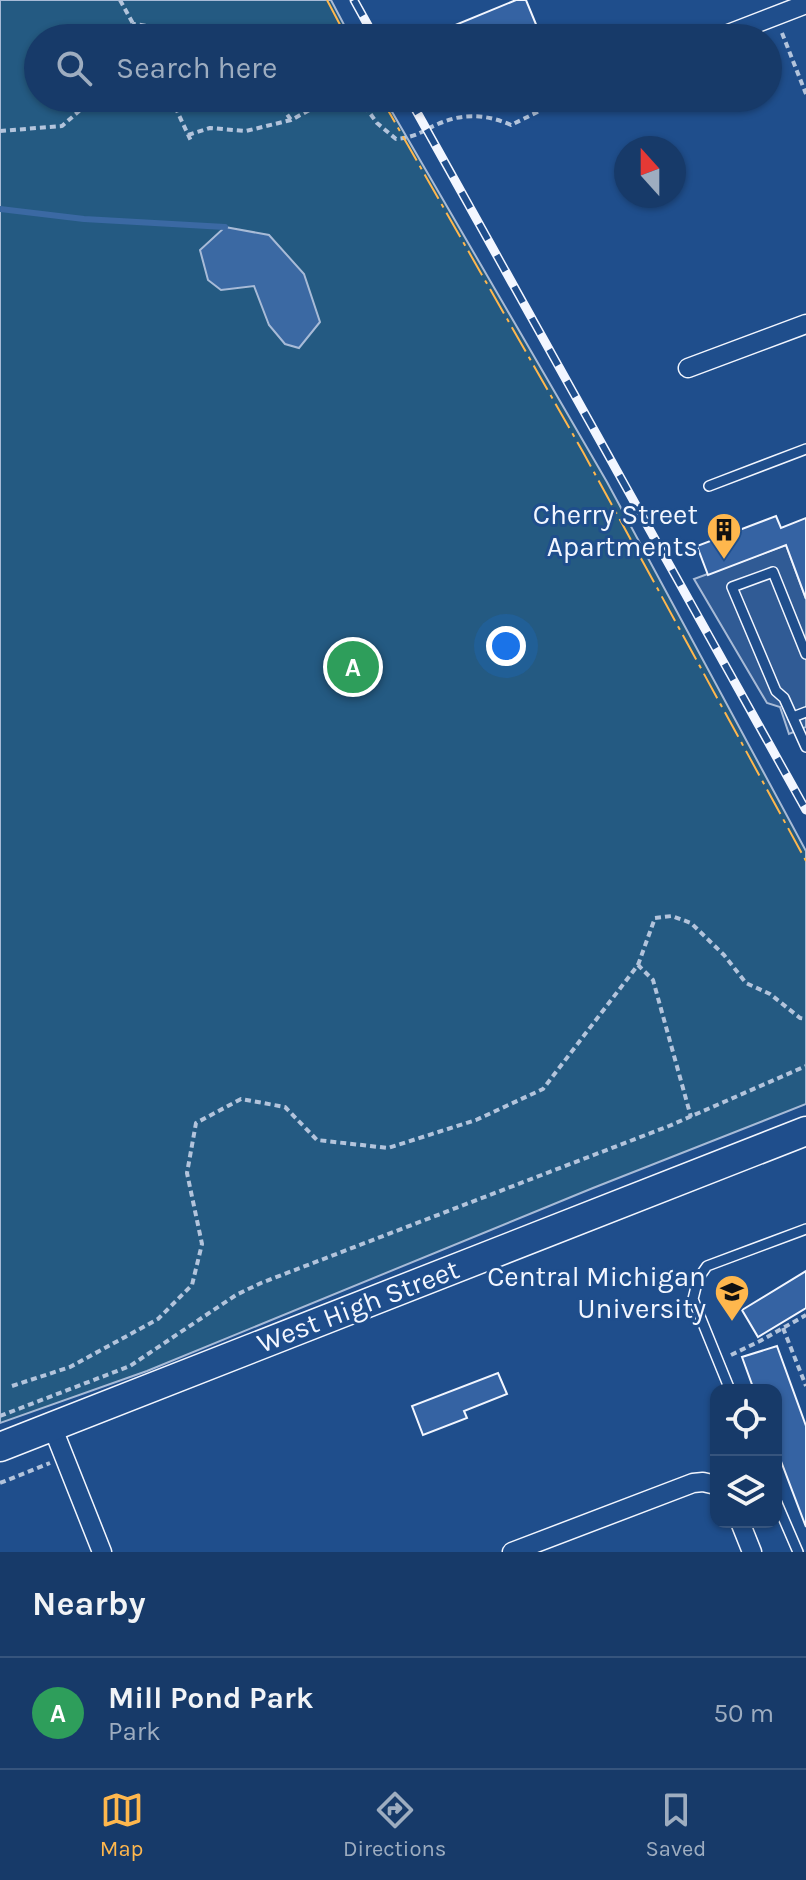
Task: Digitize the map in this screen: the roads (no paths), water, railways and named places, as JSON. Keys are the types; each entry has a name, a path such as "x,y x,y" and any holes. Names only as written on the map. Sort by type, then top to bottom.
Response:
{"main road":[{"name":"West High Street","path":"0,1447 806,1131"}],"street":[{"path":"754,24 800,4 806,25"},
{"path":"688,368 806,324"},
{"path":"52,1426 102,1552"},
{"path":"512,1552 677,1488 693,1483 710,1484"},
{"path":"742,1528 752,1552"}],"lane":[{"path":"709,486 806,449"},
{"path":"806,654 773,572 732,587 776,691 784,698 806,747"},
{"path":"793,717 806,712"},
{"path":"728,1384 693,1299 698,1279 707,1266 806,1229"},
{"path":"782,1515 798,1552"}],"waterway":[{"path":"0,209 84,219 225,227"}],"railway":[{"path":"354,0 367,24"},
{"path":"417,112 806,810"}],"place":[{"name":"Cherry Street Apartments","path":"724,561"},
{"name":"Mill Pond Park","path":"353,667"},
{"name":"Central Michigan University","path":"732,1323"}]}
